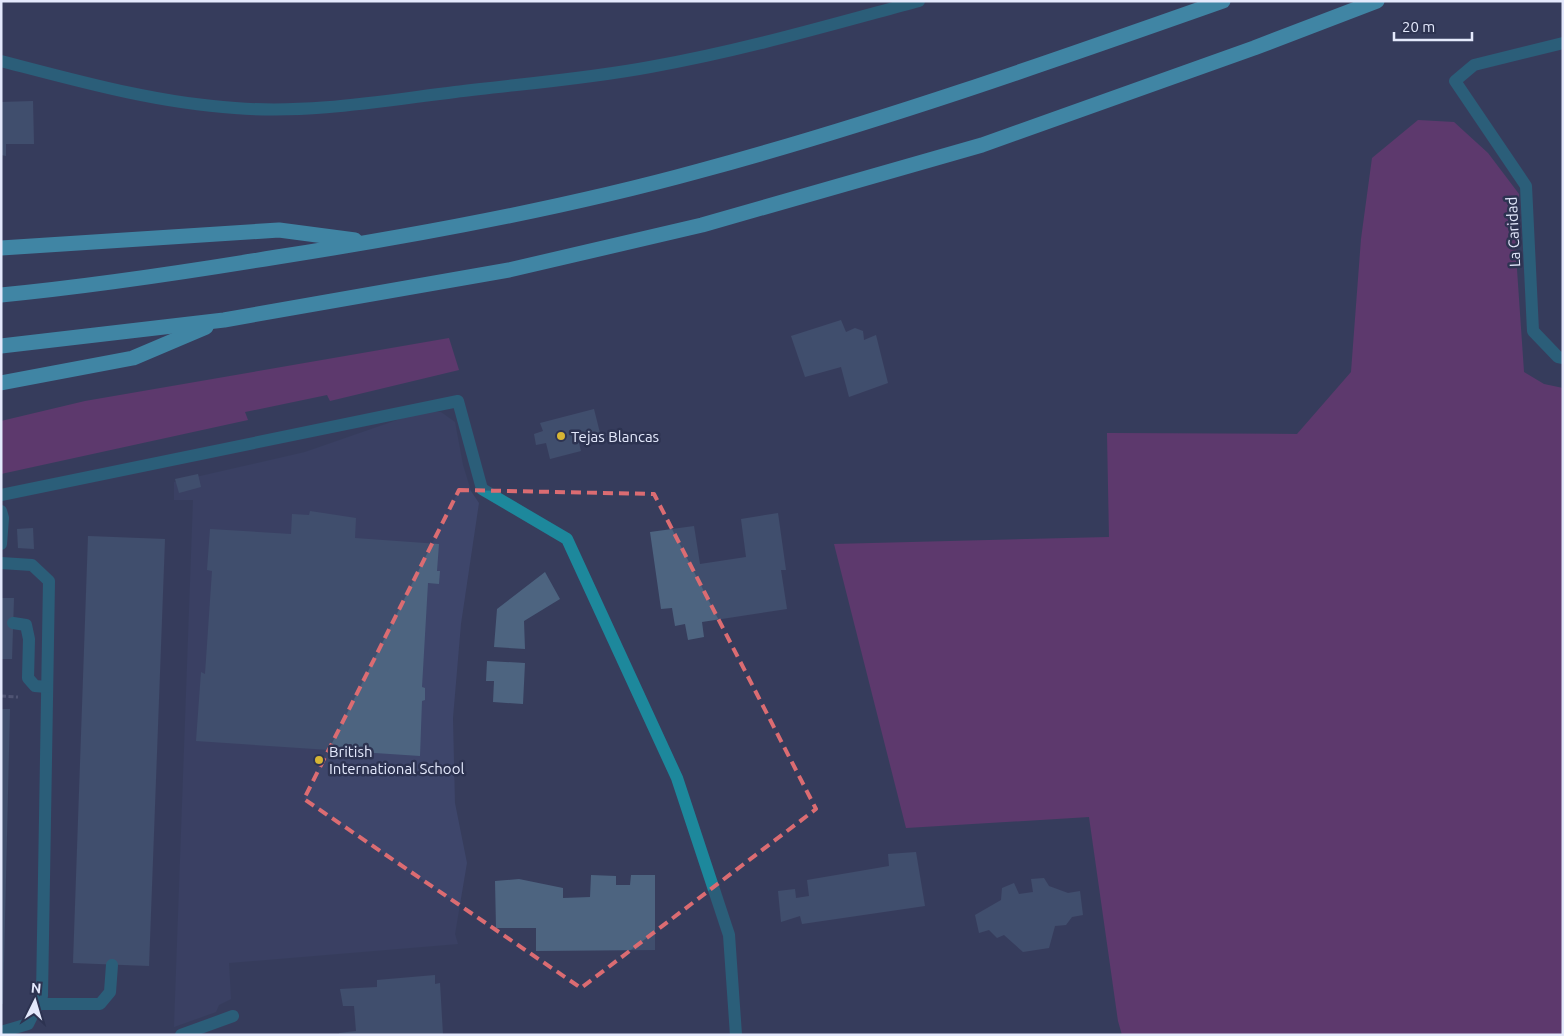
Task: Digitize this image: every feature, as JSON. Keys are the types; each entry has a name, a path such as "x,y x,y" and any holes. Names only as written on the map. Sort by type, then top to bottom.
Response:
{"highway":[{"path":"1,295 198,270 374,242 536,210 698,172 974,89 1224,1"},
{"path":"1,346 224,320 509,270 702,225 982,145 1254,48 1377,1"},
{"path":"1,248 280,230 374,242"},
{"path":"1,383 133,358 224,320"}],"street":[{"path":"1,61 82,82 170,100 235,108 282,110 358,104 649,68 764,42 919,1"},
{"name":"La Caridad","path":"1563,43 1474,66 1455,81 1526,186 1533,331 1558,357 1563,358"},
{"path":"1,495 458,401 482,489 567,539 677,778 729,935 736,1035"},
{"path":"1,511 3,518 1,544"},
{"path":"1,563 32,565 49,581 42,996 28,1024 1,1032"},
{"path":"13,623 26,625 29,639 28,678 35,686 47,687"},
{"path":"38,1004 100,1004 110,992 112,965"},
{"path":"181,1035 232,1016"}],"highlighted area":[{"path":"459,490 654,494 816,809 581,988 304,799"}],"shaded area":[{"path":"1418,120 1454,122 1488,153 1519,194 1516,255 1524,372 1544,384 1563,388 1563,1035 1122,1035 1118,1021 1089,817 906,828 834,544 1109,537 1107,433 1297,434 1351,372 1361,239 1372,158"},
{"path":"449,338 459,370 330,401 327,395 245,412 248,420 1,474 1,421 85,401"},
{"name":"British International School","path":"423,411 441,412 455,422 463,465 471,491 479,503 461,624 453,718 455,803 467,863 455,934 458,944 229,963 231,999 219,1005 216,1012 174,1027 193,500 174,500 174,482 305,452"}],"building":[{"path":"33,101 34,144 6,144 6,156 1,155 1,102"},
{"path":"841,320 846,332 855,328 863,331 864,340 876,335 888,383 849,397 841,367 805,377 791,336"},
{"name":"Tejas Blancas","path":"594,409 600,433 578,439 581,451 550,459 546,443 536,445 534,434 543,431 540,423"},
{"path":"198,474 201,487 179,493 175,479"},
{"path":"310,511 356,518 355,538 439,544 437,571 440,571 439,584 428,583 422,687 425,688 425,700 422,701 420,756 196,741 201,672 205,674 212,571 207,570 210,529 291,534 292,514 309,515"},
{"path":"778,513 786,570 781,570 787,609 702,622 704,637 688,640 685,624 675,626 672,608 661,609 650,532 694,526 700,564 746,557 741,519"},
{"path":"33,528 34,549 18,548 17,529"},
{"path":"88,536 165,539 149,966 73,963"},
{"path":"545,572 560,599 524,621 525,649 494,647 497,609"},
{"path":"1,598 14,598 12,659 1,659"},
{"path":"487,661 525,663 523,704 493,702 494,681 486,681"},
{"path":"1,709 10,709 3,1004 1,1004"},
{"path":"916,852 925,906 802,924 800,916 781,922 778,891 795,889 796,898 809,896 807,880 889,866 888,854"},
{"path":"591,875 616,876 616,885 630,885 631,875 655,875 655,950 536,951 536,928 496,928 495,881 519,879 563,888 563,898 590,897"},
{"path":"1044,878 1049,886 1068,893 1080,891 1083,915 1072,917 1066,925 1055,926 1049,948 1023,952 1004,935 997,938 989,930 979,933 975,915 1001,900 1002,888 1014,883 1019,894 1033,892 1031,879"},
{"path":"435,975 435,984 440,983 443,1035 339,1035 339,1033 356,1031 354,1006 343,1006 340,989 377,987 377,980"}],"place":[{"name":"Tejas Blancas","path":"561,436"},
{"name":"British International School","path":"319,760"}]}
